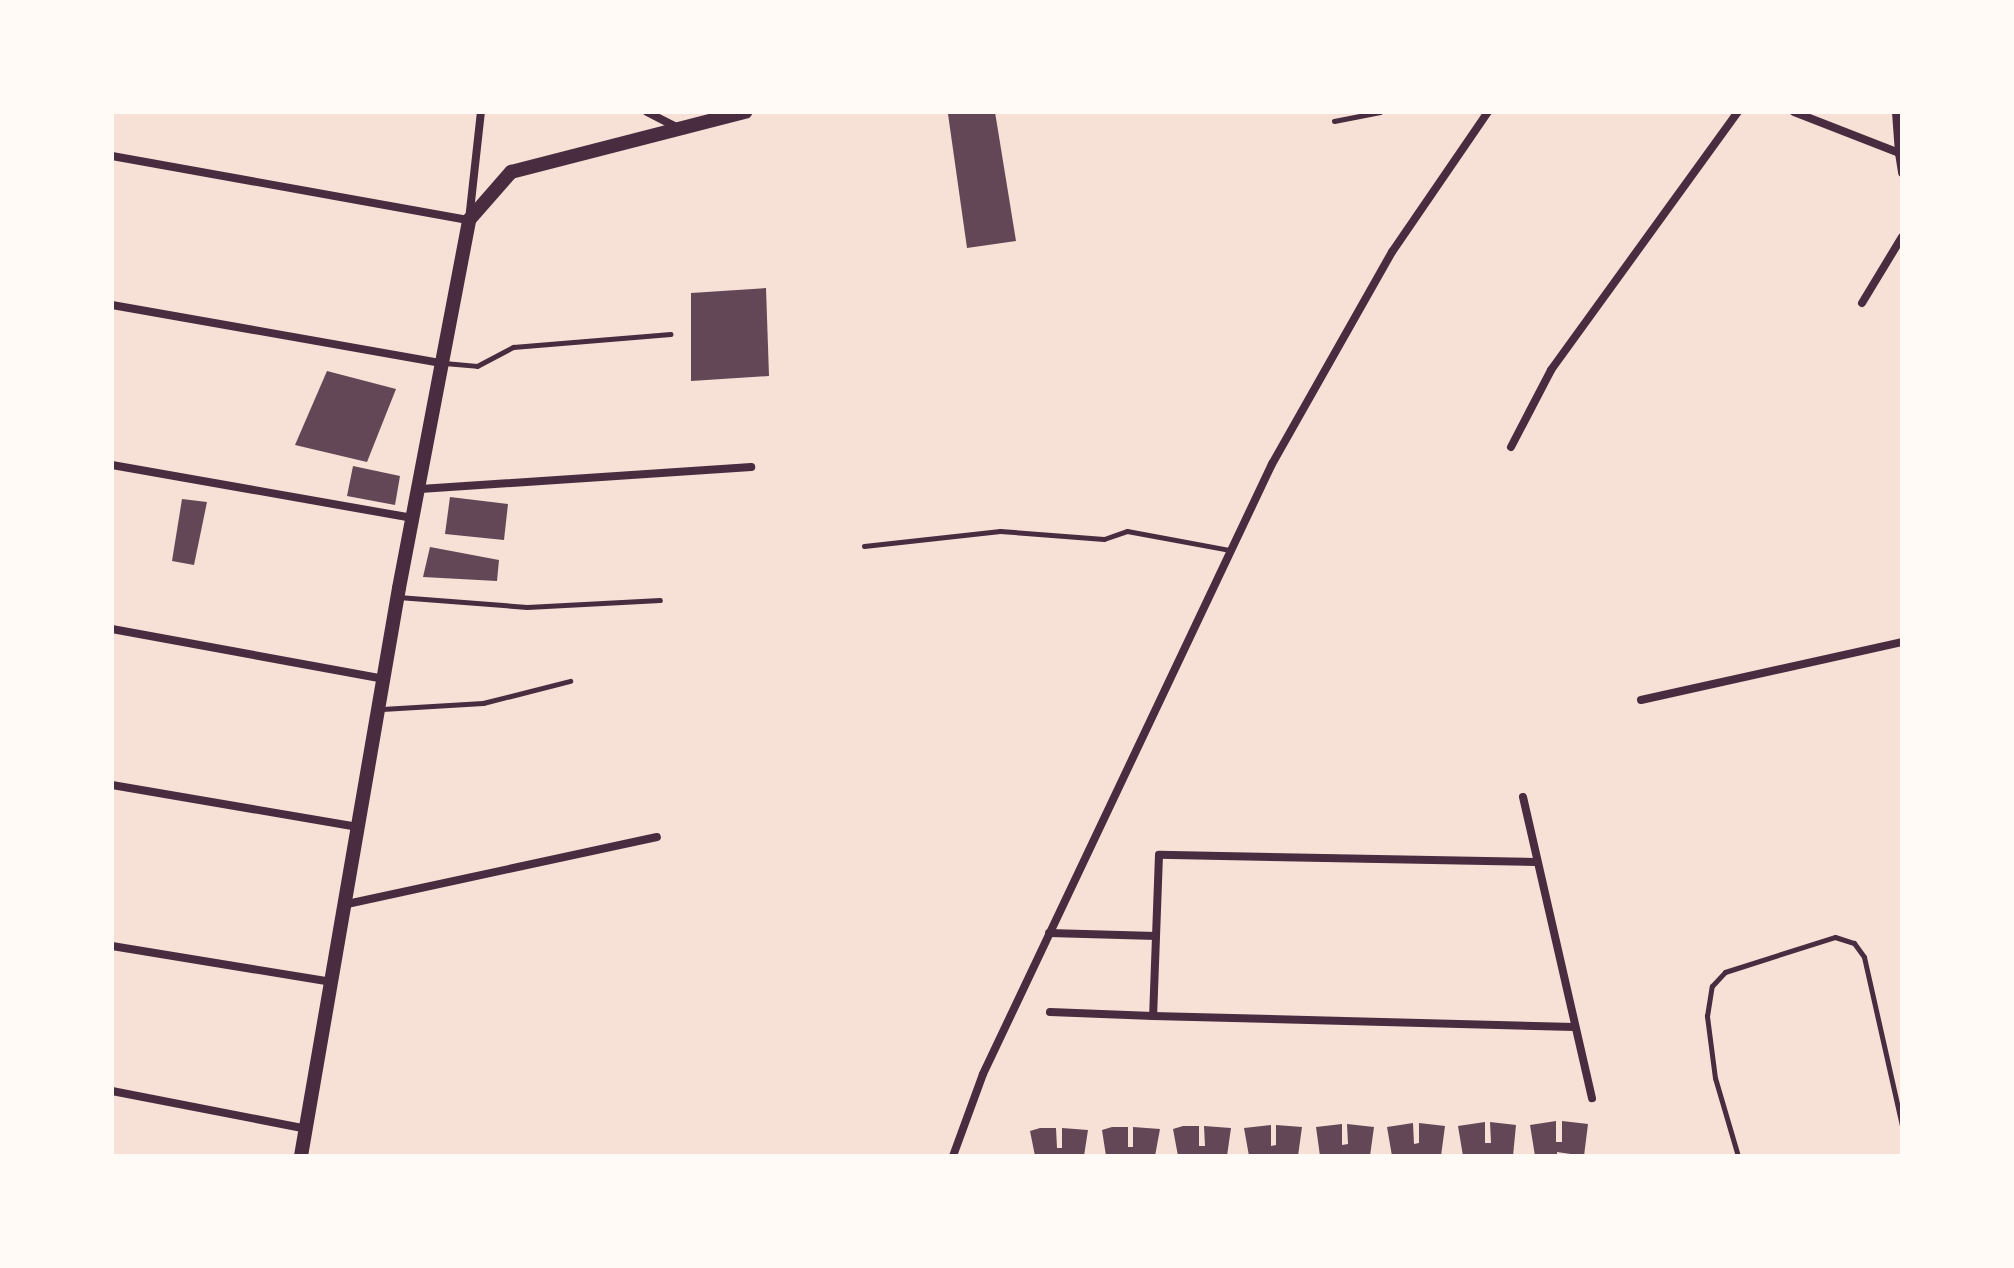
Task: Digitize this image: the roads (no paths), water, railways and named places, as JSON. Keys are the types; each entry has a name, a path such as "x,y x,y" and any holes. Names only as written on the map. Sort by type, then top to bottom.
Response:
{"street":[{"path":"301,1156 347,904 397,597 469,220 481,112"},
{"path":"647,112 675,126"},
{"path":"469,220 511,172 675,126 745,112"},
{"path":"953,1156 983,1074 1272,464 1392,252 1488,112"},
{"path":"1511,447 1551,370 1738,112"},
{"path":"1794,112 1899,153"},
{"path":"1896,112 1902,173"},
{"path":"112,156 469,220"},
{"path":"1862,303 1902,237"},
{"path":"112,305 440,363"},
{"path":"112,465 414,518"},
{"path":"420,489 751,467"},
{"path":"112,629 384,679"},
{"path":"1641,700 1902,642"},
{"path":"112,785 359,827"},
{"path":"1523,797 1535,862 1592,1098"},
{"path":"347,904 657,837"},
{"path":"1153,1016 1159,855 1535,862"},
{"path":"1049,933 1156,936"},
{"path":"112,946 333,982"},
{"path":"1050,1012 1575,1027"},
{"path":"112,1091 307,1129"}],"lane":[{"path":"1334,121 1380,112"},
{"path":"440,363 477,366 513,347 670,334"},
{"path":"864,546 1000,531 1104,539 1127,531 1231,550"},
{"path":"397,597 527,607 660,600"},
{"path":"379,709 483,703 570,681"},
{"path":"1738,1156 1715,1078 1707,1016 1712,986 1725,972 1835,937 1854,943 1864,957 1902,1126"}]}
